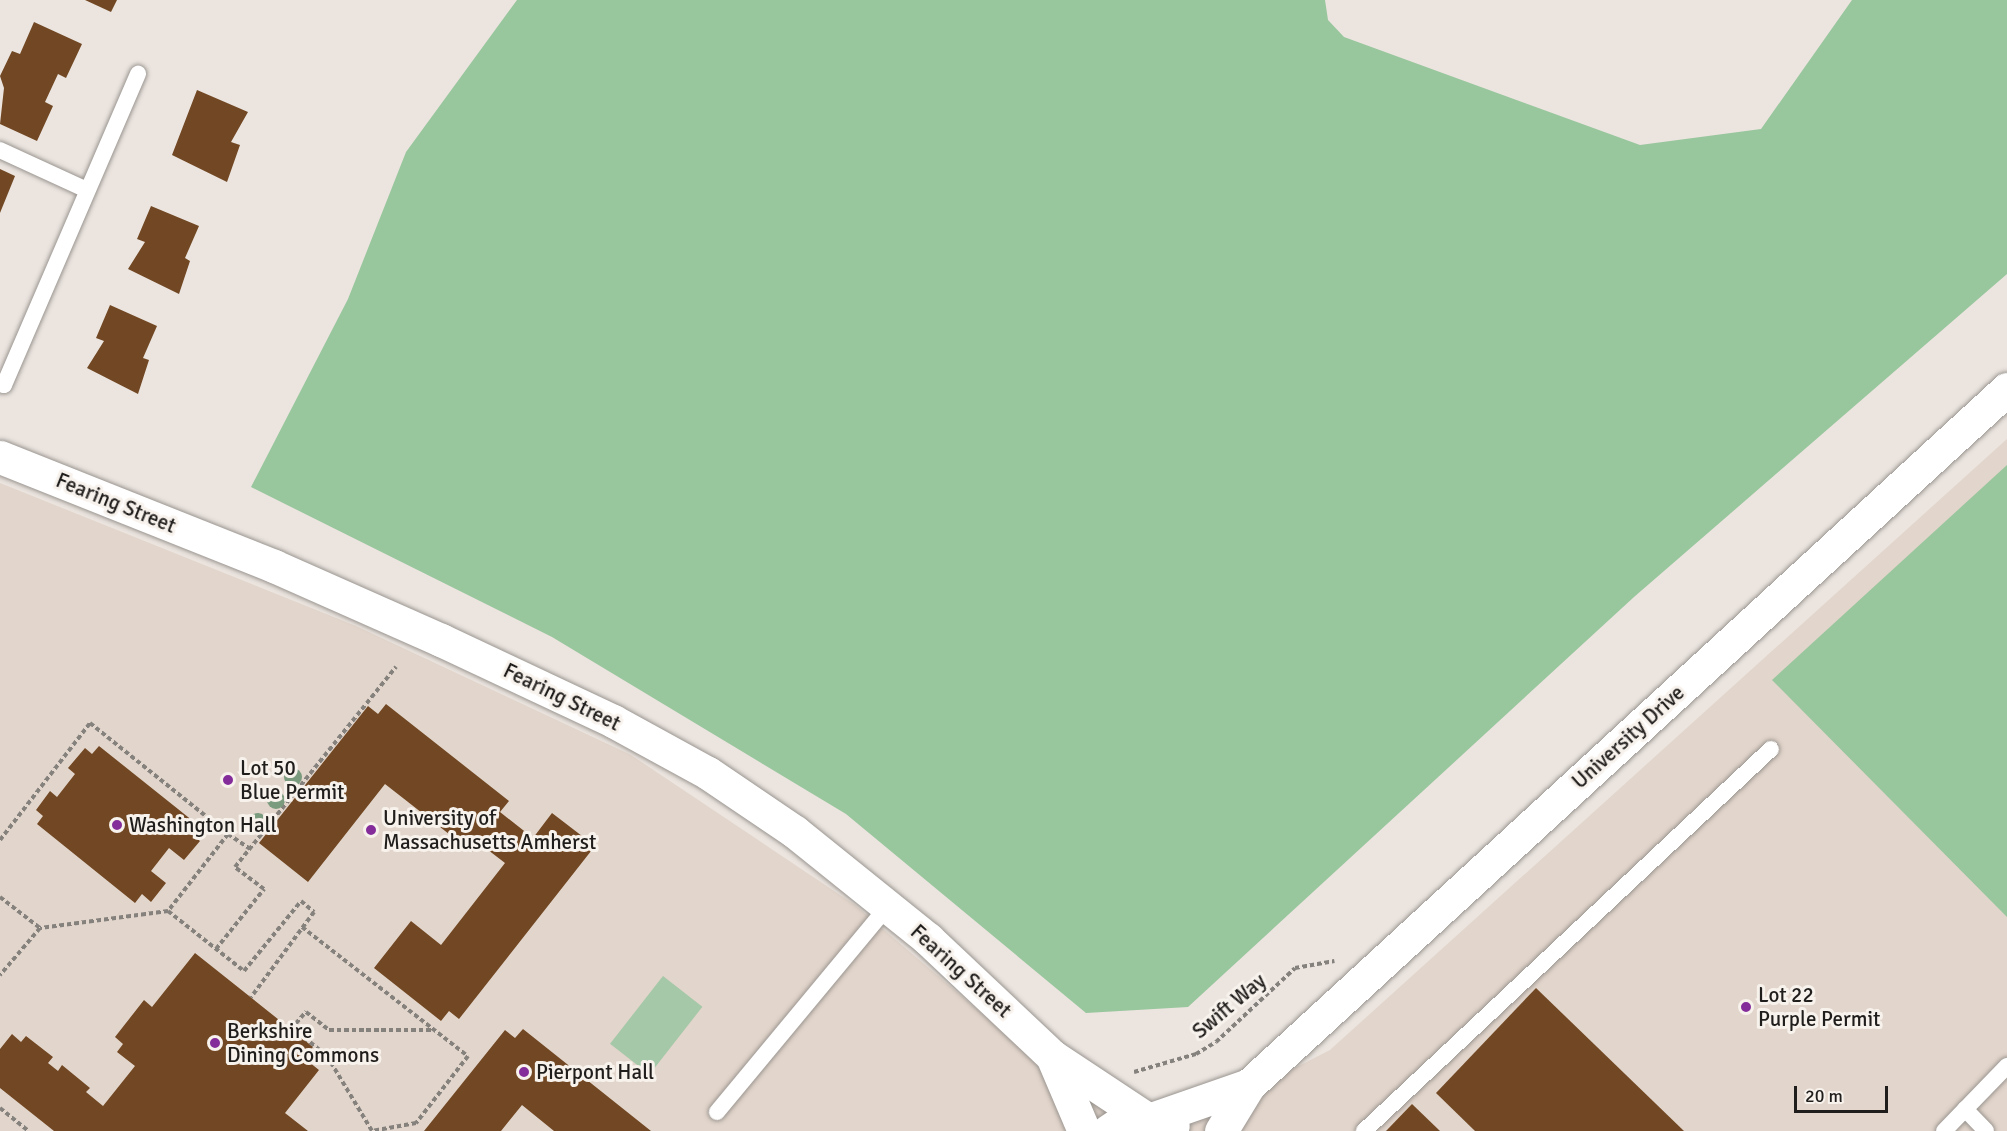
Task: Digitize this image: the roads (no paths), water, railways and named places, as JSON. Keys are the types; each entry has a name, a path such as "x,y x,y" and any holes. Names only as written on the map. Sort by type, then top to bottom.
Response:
{"street":[{"name":"University Drive","path":"1221,1131 1249,1085 2007,389"},
{"name":"Fearing Street","path":"0,457 274,567 613,721 752,802 935,946 1052,1056 1159,1122"},
{"name":"Fearing Street","path":"1052,1056 1084,1131"},
{"name":"University Drive","path":"1108,1131 1126,1119 1159,1122 1249,1085"}],"lane":[{"path":"0,384 4,386 138,74"},
{"path":"0,150 87,190"},
{"path":"1364,1131 1771,749"},
{"path":"717,1112 887,907"},
{"path":"1944,1131 2007,1066"},
{"path":"1965,1109 1986,1131"}],"place":[{"name":"Lot 50 Blue Permit","path":"228,780"},
{"name":"Washington Hall","path":"117,825"},
{"name":"University of Massachusetts Amherst","path":"371,830"},
{"name":"Lot 22 Purple Permit","path":"1746,1007"},
{"name":"Berkshire Dining Commons","path":"215,1043"},
{"name":"Pierpont Hall","path":"524,1072"}]}
